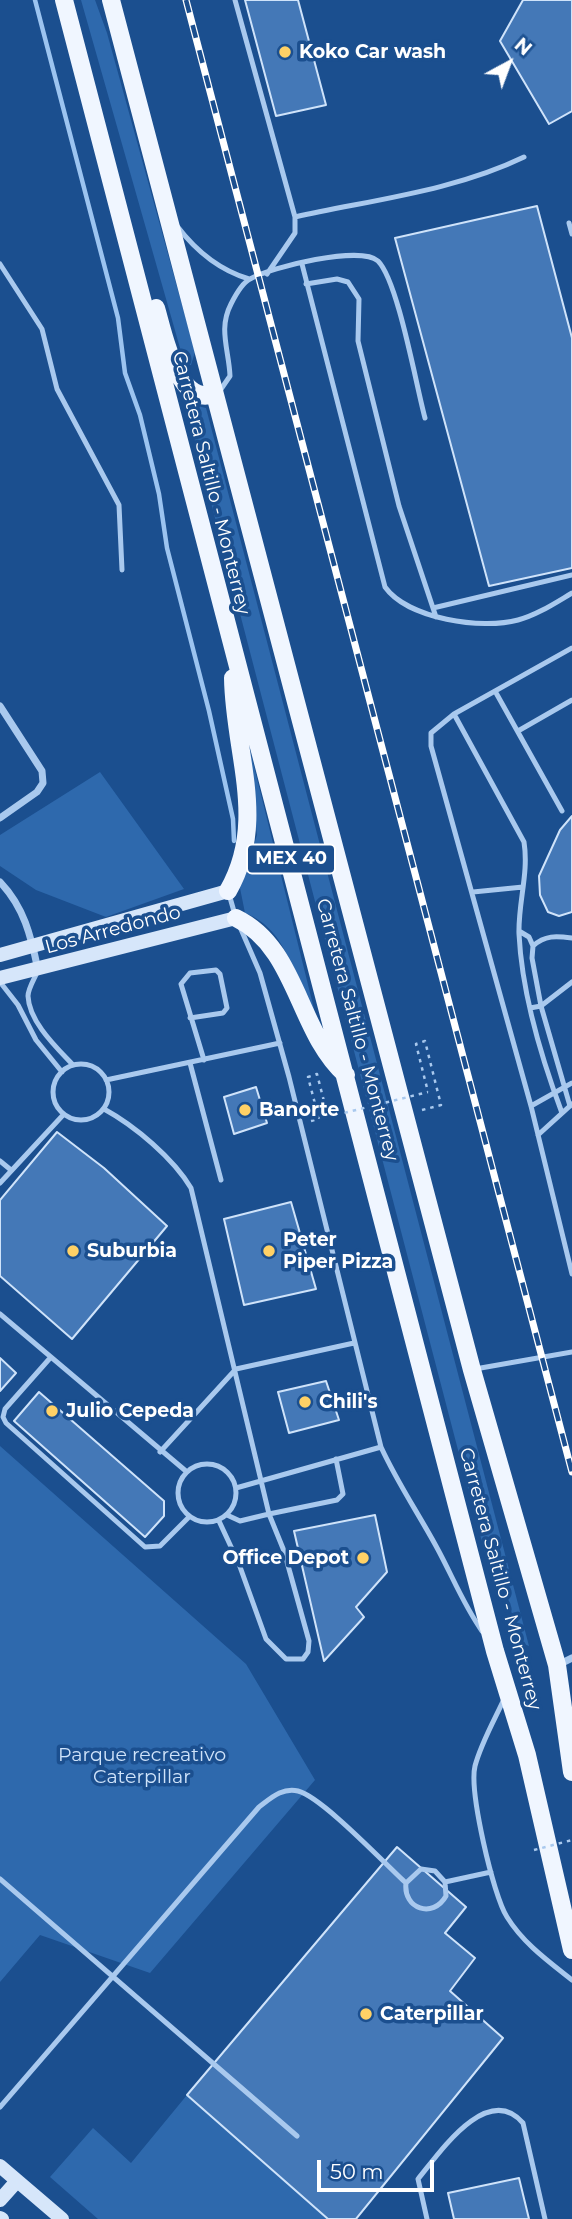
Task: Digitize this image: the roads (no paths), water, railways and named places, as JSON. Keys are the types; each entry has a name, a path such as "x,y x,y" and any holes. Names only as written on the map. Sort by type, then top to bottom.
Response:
{"main road":[{"name":"Carretera Saltillo - Monterrey","path":"64,0 234,661 290,854 495,1651 527,1755 572,1950"},
{"path":"101,0 130,75"},
{"name":"Carretera Saltillo - Monterrey","path":"111,0 472,1370 565,1662 563,1713 572,1772"},
{"path":"103,148 132,217 170,359 189,388 204,396 214,394"},
{"path":"228,891 241,864 249,817 233,697 234,661"},
{"path":"236,918 261,933 275,950 320,1042 348,1077"}],"street":[{"path":"0,706 42,771 43,783 37,792 0,818"},
{"path":"0,881 13,895 25,918 38,970"},
{"name":"Los Arredondo","path":"0,955 228,891"},
{"name":"Los Arredondo","path":"0,980 236,918"},
{"name":"MEX 40","path":"563,1713 572,1735"},
{"path":"0,2166 62,2219"},
{"path":"0,2200 18,2181"}],"lane":[{"path":"235,0 295,217 295,233 266,274"},
{"path":"295,217 462,180 500,169 524,157"},
{"path":"167,211 185,236 204,255 231,274 250,279 355,253 369,255 385,270 425,418"},
{"path":"569,223 572,234"},
{"path":"0,264 42,329 57,388 119,505 122,570"},
{"path":"302,264 386,587 394,600 436,617 492,624 517,620 572,593"},
{"path":"214,394 221,391 230,376 222,330 235,297 250,279"},
{"path":"306,284 337,279 348,282 359,299 358,341 399,506 436,617"},
{"path":"433,608 572,575"},
{"path":"572,648 453,714 430,733 431,746 531,1106 572,1274"},
{"path":"495,691 562,811"},
{"path":"518,731 572,700"},
{"path":"453,714 524,842 527,863 519,931 530,1008 562,1113"},
{"path":"473,891 523,887"},
{"path":"228,891 236,918 260,973 381,1447 395,1479 438,1550 461,1600 495,1651"},
{"path":"519,931 529,937 533,946 532,958 541,1006 571,1105 538,1135"},
{"path":"533,946 541,939 553,936 572,938"},
{"path":"38,970 28,993 29,1003 44,1032 73,1066"},
{"path":"190,1018 223,1013 227,1008 220,974 216,970 200,971 184,978 181,984 190,1018 204,1060"},
{"path":"0,980 18,1005 36,1040 62,1072"},
{"path":"530,1008 541,1006 572,982"},
{"path":"106,1080 279,1043"},
{"path":"190,1063 221,1180"},
{"path":"73,1066 92,1067 106,1080 108,1100 104,1109 89,1119 80,1120 64,1114 53,1093 57,1078 73,1066"},
{"path":"531,1106 572,1083"},
{"path":"104,1109 162,1154 182,1174 191,1188 269,1514 284,1551 309,1640 308,1652 303,1659 295,1661 281,1655 266,1639 239,1564 219,1521"},
{"path":"0,1183 64,1114"},
{"path":"0,1161 11,1170"},
{"path":"0,1314 160,1452 187,1472"},
{"path":"160,1452 236,1369 354,1343"},
{"path":"472,1370 572,1352"},
{"path":"51,1357 5,1409 3,1417 6,1423 145,1547 160,1546 189,1517"},
{"path":"236,1488 381,1447"},
{"path":"227,1515 240,1521 337,1500 343,1494 343,1486 336,1459"},
{"path":"212,1465 228,1472 236,1488 233,1507 227,1515 219,1521 198,1521 189,1517 183,1509 178,1489 187,1472 195,1467 212,1465"},
{"path":"508,1691 475,1766 474,1786 491,1872 505,1914 518,1933 572,1980"},
{"path":"0,2107 259,1807 278,1793 297,1791 317,1802 406,1883 407,1897 423,1910 442,1902 446,1896 445,1882 435,1871 421,1869 406,1883"},
{"path":"445,1882 491,1872"},
{"path":"0,1879 297,2136"},
{"path":"427,2219 418,2179 466,2123 486,2113 504,2111 523,2123 545,2219"}],"waterway":[{"path":"35,0 118,318 125,373 140,415 159,494 167,548 209,711 233,819 234,841"}],"railway":[{"path":"186,0 572,1472"}],"place":[{"name":"Koko Car wash","path":"285,52"},
{"name":"Banorte","path":"245,1110"},
{"name":"Suburbia","path":"73,1251"},
{"name":"Peter Piper Pizza","path":"269,1251"},
{"name":"Chili's","path":"305,1402"},
{"name":"Julio Cepeda","path":"52,1411"},
{"name":"Office Depot","path":"363,1558"},
{"name":"Caterpillar","path":"366,2014"}],"park label":[{"name":"Parque recreativo Caterpillar","path":"142,1766"}]}
